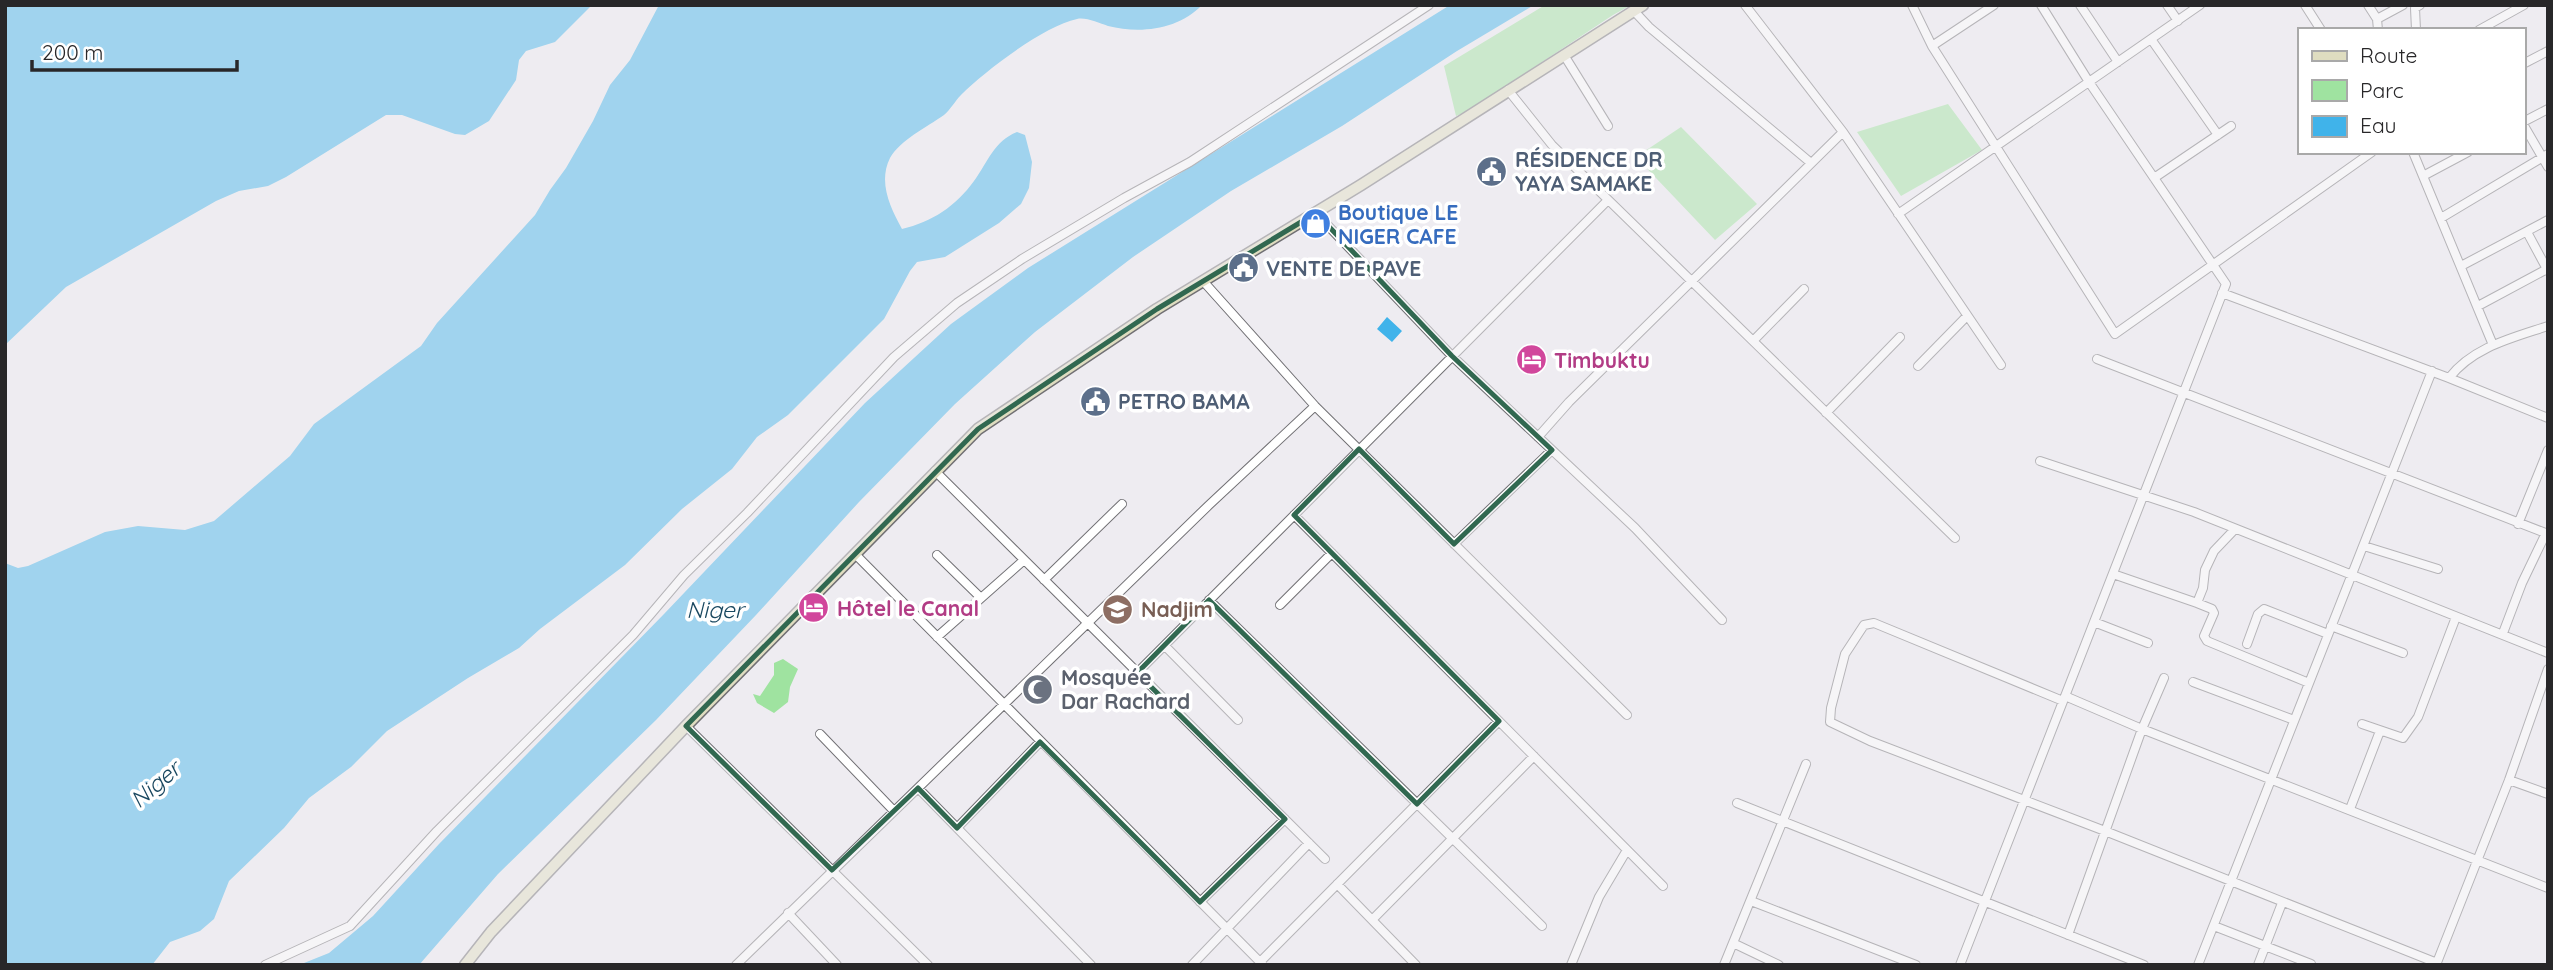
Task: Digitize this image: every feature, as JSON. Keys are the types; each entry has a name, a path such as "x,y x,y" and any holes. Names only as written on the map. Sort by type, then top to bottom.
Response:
{"main road":[{"path":"466,965 491,932 686,726 935,471 988,421 1157,309 1316,213 1638,8"}],"street":[{"path":"265,965 350,926 437,831 633,635 684,575 747,513 894,357 957,303 1022,259 1190,162 1429,5"},
{"path":"1745,5 1843,132 2001,365"},
{"path":"1912,5 1932,46 2115,334 2369,154"},
{"path":"1960,965 2226,284 2089,82 2041,5"},
{"path":"2080,5 2118,62"},
{"path":"2167,5 2178,21"},
{"path":"1898,214 2200,5"},
{"path":"2305,5 2320,28"},
{"path":"2368,5 2377,19 2378,28"},
{"path":"2377,19 2403,5"},
{"path":"2416,28 2415,8 2419,5"},
{"path":"2483,28 2524,5"},
{"path":"1932,46 1988,7"},
{"path":"1638,8 1649,27 1811,163"},
{"path":"2151,39 2218,135"},
{"path":"2525,63 2548,51"},
{"path":"1564,55 1608,126"},
{"path":"1508,90 1552,145 1955,538"},
{"path":"2525,122 2548,109"},
{"path":"2154,178 2231,126"},
{"path":"2525,126 2545,155 2548,167"},
{"path":"1538,437 1569,402 1843,132"},
{"path":"2414,154 2494,345"},
{"path":"2423,176 2464,154"},
{"path":"2441,218 2545,155"},
{"path":"1138,673 1608,200"},
{"path":"1316,213 1452,356 1635,528 1722,620"},
{"path":"2461,266 2548,220"},
{"path":"2477,306 2547,270 2527,232"},
{"path":"1203,281 1315,405 1627,715"},
{"path":"1753,341 1804,289"},
{"path":"2222,293 2432,371 2548,418"},
{"path":"1918,366 1967,316"},
{"path":"2449,378 2462,362 2494,345 2548,326"},
{"path":"1826,413 1900,337"},
{"path":"2097,359 2547,533 2522,583 2503,634"},
{"path":"2198,965 2432,371"},
{"path":"736,965 1315,405"},
{"path":"1454,544 1552,450"},
{"path":"2518,524 2548,450"},
{"path":"2040,461 2144,495 2235,529 2548,653"},
{"path":"935,471 1325,859"},
{"path":"1044,580 1122,504"},
{"path":"1294,515 1663,886"},
{"path":"2197,603 2203,588 2205,570 2214,551 2235,529"},
{"path":"2364,546 2438,569"},
{"path":"1280,605 1332,553"},
{"path":"855,554 1262,963 1499,721"},
{"path":"937,555 981,598"},
{"path":"937,637 1024,560"},
{"path":"2113,574 2214,611 2204,636 2207,641 2309,683"},
{"path":"1209,600 1542,926"},
{"path":"2247,644 2258,614 2264,609 2403,653"},
{"path":"2362,724 2403,738 2409,732 2418,717 2456,617"},
{"path":"2094,622 2148,643"},
{"path":"2548,669 2479,860 2437,964 2105,831 1870,741 1830,722 1845,654 1864,625 1874,623 2064,699 2271,778 2479,860 2548,888"},
{"path":"1165,646 1238,720"},
{"path":"2068,934 2142,729 2164,678"},
{"path":"2193,682 2294,720"},
{"path":"686,726 928,965"},
{"path":"2350,809 2380,731"},
{"path":"820,734 894,811"},
{"path":"957,828 1041,743"},
{"path":"1372,920 1534,756"},
{"path":"1724,965 1806,764"},
{"path":"2509,780 2548,794"},
{"path":"918,788 1091,965"},
{"path":"1737,803 2144,965"},
{"path":"1200,902 1285,819"},
{"path":"1192,965 1309,843"},
{"path":"1571,965 1599,897 1628,850"},
{"path":"1337,884 1416,965"},
{"path":"1751,901 1916,965"},
{"path":"2258,965 2282,903"},
{"path":"788,913 837,965"},
{"path":"2214,926 2266,944 2311,964"},
{"path":"1733,943 1779,965"}],"highlighted area":[{"path":"1316,213 1452,356 1552,450 1454,544 1359,449 1294,515 1499,721 1417,804 1209,600 1137,673 1285,819 1200,902 1040,742 957,828 918,788 832,870 686,726 978,429 1157,309"}],"green space":[{"path":"1545,5 1631,5 1468,111 1456,116 1444,66"},
{"path":"1948,104 1982,150 1901,196 1857,132"},
{"path":"1681,127 1757,204 1715,240 1636,157"},
{"path":"783,659 798,669 790,687 788,702 774,713 757,703 753,694 760,696 774,675 774,663"}],"water":[{"path":"5,5 592,5 555,42 526,51 519,60 516,80 489,121 465,135 402,115 386,115 286,177 268,186 239,191 216,201 66,287 5,345"},
{"path":"659,5 1202,5 1182,20 1158,28 1133,30 1077,19 1048,30 1000,62 961,95 944,115 900,145 890,158 885,185 902,229 943,212 967,190 997,146 1017,132 1025,135 1032,162 1029,188 1021,204 999,223 945,257 917,262 884,319 788,415 757,437 732,469 682,509 625,565 519,648 387,731 351,767 309,798 284,828 229,881 214,919 200,931 170,942 152,965 5,965 5,563 18,568 28,566 105,532 138,526 185,530 214,521 290,456 314,424 421,346 437,323 535,215 566,168 610,85 630,60"},
{"name":"Niger","path":"1450,5 1534,5 1457,51 1342,126 1231,191 1133,257 1035,332 955,404 859,502 656,720 498,874 419,965 299,965 329,953 373,916 439,844 865,403 951,324 1028,268"},
{"path":"1387,317 1402,331 1392,342 1377,329"}],"place":[{"name":"RÉSIDENCE DR YAYA SAMAKE","path":"1492,171"},
{"name":"Boutique LE NIGER CAFE","path":"1315,224"},
{"name":"VENTE DE PAVE","path":"1243,268"},
{"name":"Timbuktu","path":"1531,360"},
{"name":"PETRO BAMA","path":"1095,401"},
{"name":"Hôtel le Canal","path":"814,608"},
{"name":"Nadjim","path":"1118,609"},
{"name":"Mosquée Dar Rachard","path":"1038,689"}]}
